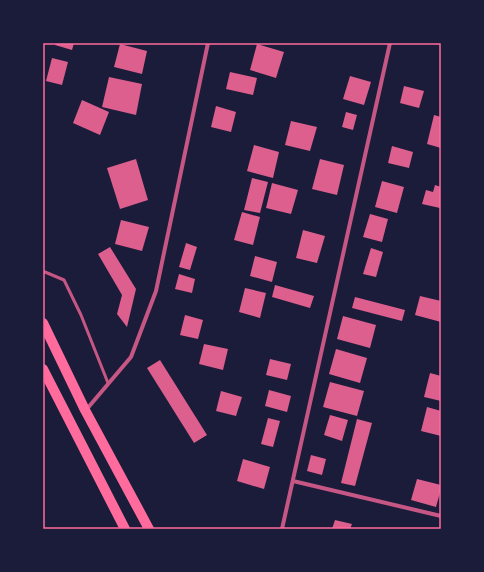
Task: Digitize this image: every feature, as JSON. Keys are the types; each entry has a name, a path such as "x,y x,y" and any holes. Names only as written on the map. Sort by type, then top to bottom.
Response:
{"highway":[{"path":"43,323 85,410 149,529"},
{"path":"43,369 125,529"}],"street":[{"path":"85,410 131,357 156,291 208,43"},
{"path":"282,529 390,43"},
{"path":"293,481 441,516"}],"lane":[{"path":"43,272 64,280 81,315 108,383"}],"building":[{"path":"56,43 74,43 72,50 55,45"},
{"path":"120,44 147,51 142,74 114,67"},
{"path":"257,44 284,52 276,78 250,70"},
{"path":"52,58 68,62 62,85 46,81"},
{"path":"230,72 257,78 253,95 226,89"},
{"path":"350,76 371,82 364,105 343,99"},
{"path":"109,77 142,84 136,115 102,107"},
{"path":"404,86 424,91 419,108 400,103"},
{"path":"82,100 109,112 100,135 73,123"},
{"path":"216,106 236,112 231,132 211,127"},
{"path":"346,112 357,115 353,130 342,127"},
{"path":"434,115 441,117 441,148 427,144"},
{"path":"291,121 317,127 310,151 285,145"},
{"path":"254,145 279,152 273,178 247,171"},
{"path":"392,146 413,152 409,168 388,163"},
{"path":"136,159 148,200 120,209 107,168"},
{"path":"320,159 344,165 337,195 312,189"},
{"path":"252,178 268,182 260,213 244,210"},
{"path":"382,181 404,187 397,213 375,207"},
{"path":"272,183 298,190 291,214 266,208"},
{"path":"435,185 441,187 440,208 422,204 426,190 433,192"},
{"path":"242,212 260,217 253,245 234,240"},
{"path":"370,214 388,219 382,242 363,237"},
{"path":"121,220 149,227 142,251 115,244"},
{"path":"303,230 325,236 317,263 296,258"},
{"path":"186,243 197,247 190,270 179,267"},
{"path":"110,247 136,289 127,327 117,314 122,295 98,254"},
{"path":"371,248 383,252 376,277 363,274"},
{"path":"255,256 277,262 272,282 250,276"},
{"path":"179,274 195,279 192,293 175,289"},
{"path":"275,285 314,296 310,308 272,297"},
{"path":"245,288 266,293 260,318 239,312"},
{"path":"420,296 441,301 441,322 415,315"},
{"path":"355,297 405,310 402,321 352,308"},
{"path":"185,315 203,320 198,339 180,335"},
{"path":"343,316 376,325 370,348 337,339"},
{"path":"204,344 228,349 223,370 199,364"},
{"path":"336,349 367,358 360,383 329,374"},
{"path":"270,359 291,364 287,380 266,375"},
{"path":"160,360 207,435 194,443 147,368"},
{"path":"430,373 441,376 441,401 424,397"},
{"path":"330,382 364,391 357,416 323,407"},
{"path":"269,390 291,396 287,412 265,406"},
{"path":"221,391 242,397 236,416 216,411"},
{"path":"427,407 441,411 441,436 421,431"},
{"path":"330,415 348,420 342,441 324,435"},
{"path":"268,418 280,421 273,447 261,444"},
{"path":"357,419 372,423 355,486 341,483"},
{"path":"311,455 326,459 322,475 307,471"},
{"path":"243,459 270,467 264,489 237,481"},
{"path":"417,479 441,485 436,507 411,500"},
{"path":"335,520 352,524 350,529 332,529"}]}
